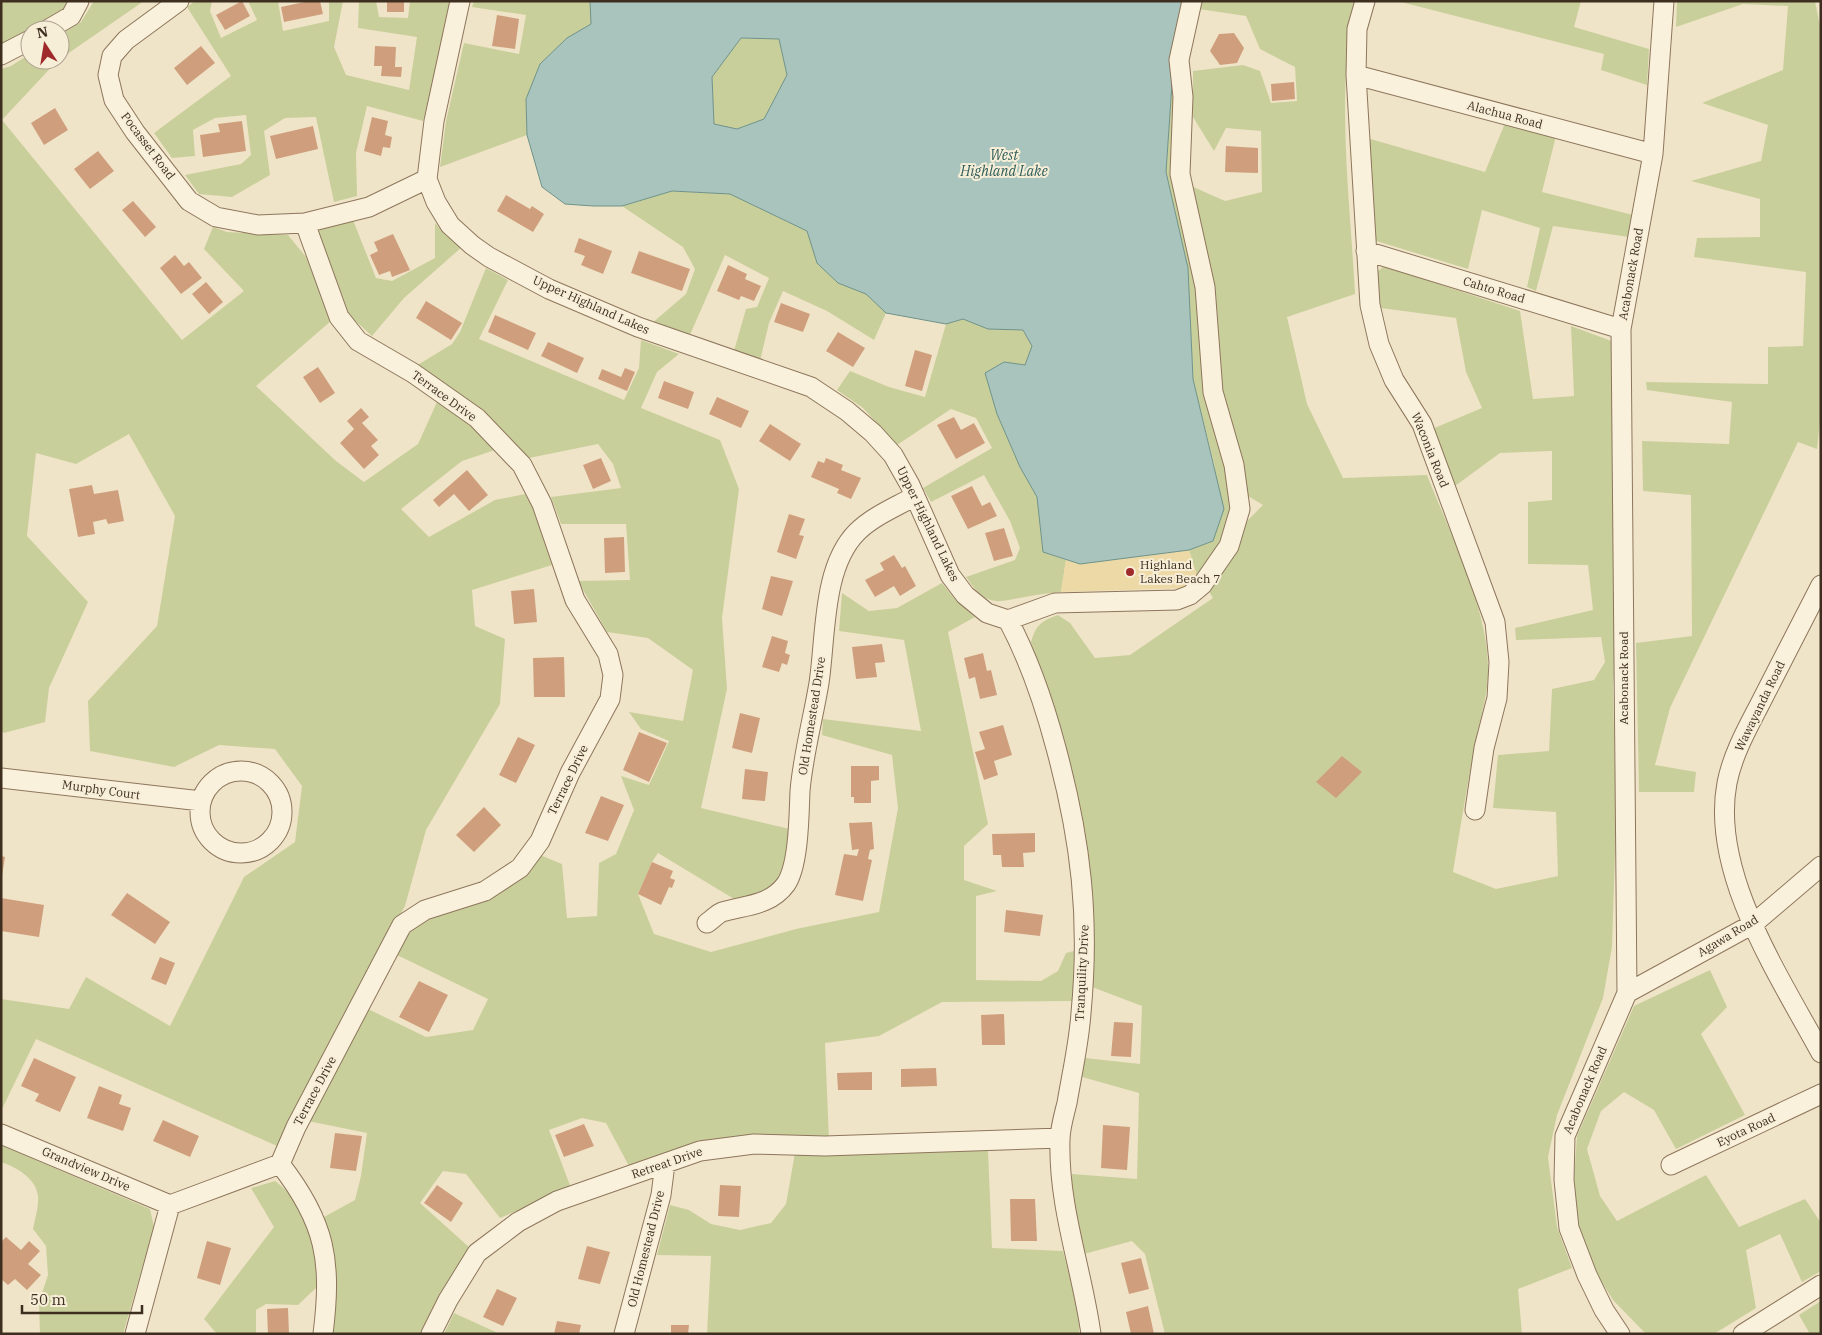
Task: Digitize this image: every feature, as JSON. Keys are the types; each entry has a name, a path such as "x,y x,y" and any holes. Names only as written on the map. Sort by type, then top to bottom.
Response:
{"street":[{"path":"64,20 71,16 79,1"},
{"name":"Pocasset Road","path":"179,1 126,40 112,56 108,74 114,100 135,132 190,201 216,218 258,225 305,223 369,207 427,179"},
{"path":"427,179 434,121 460,1"},
{"path":"1008,620 1055,603 1177,600 1190,595 1202,585 1229,546 1240,509 1234,465 1213,392 1206,287 1180,174 1183,97 1179,60 1192,1"},
{"name":"Waconia Road","path":"1365,1 1357,28 1356,75 1370,305 1379,344 1394,380 1422,424 1495,622 1499,662 1497,698 1484,748 1474,810"},
{"name":"Acabonack Road","path":"1620,1334 1604,1310 1587,1275 1569,1228 1564,1180 1565,1136 1626,993 1622,329 1653,154 1664,1"},
{"path":"1,55 20,45"},
{"name":"Alachua Road","path":"1356,75 1653,154"},
{"name":"Upper Highland Lakes","path":"427,179 436,202 450,225 489,257 549,288 638,327 811,387 847,411 873,433 893,455 915,496 950,575 965,596 987,613 1008,620"},
{"name":"Terrace Drive","path":"280,1164 296,1127 402,925 424,910 485,891 520,868 540,841 570,773 610,699 613,675 608,654 575,600 542,504 522,465 477,418 413,373 358,341 339,317 305,223"},
{"name":"Cahto Road","path":"1366,251 1622,329"},
{"name":"Old Homestead Drive","path":"707,923 720,913 749,908 767,901 786,883 794,860 798,831 800,789 819,682 833,576 844,550 857,532 875,518 915,496"},
{"name":"Wawayanda Road","path":"1821,585 1738,747 1727,784 1725,832 1735,878 1753,924 1821,1053"},
{"name":"Tranquility Drive","path":"1008,620 1026,652 1049,723 1078,844 1085,936 1081,1015 1060,1138 1061,1188 1091,1334"},
{"path":"244,770 263,777 274,787 280,799 282,814 276,833 266,844 253,851 230,852 217,846 207,836 201,823 200,801 207,788 217,778 230,772 244,770"},
{"name":"Murphy Court","path":"1,778 200,801"},
{"name":"Agawa Road","path":"1626,993 1753,924 1821,866"},
{"name":"Eyota Road","path":"1671,1165 1821,1094"},
{"name":"Grandview Drive","path":"1,1134 170,1205"},
{"name":"Retreat Drive","path":"431,1334 448,1300 477,1253 518,1222 557,1201 700,1151 754,1144 825,1146 1060,1138"},
{"path":"135,1334 170,1205 280,1164 302,1191 316,1219 325,1255 327,1301 323,1334"},
{"name":"Old Homestead Drive","path":"624,1334 661,1195 665,1164"},
{"path":"1743,1334 1821,1285"}],"green space":[{"path":"1,1 67,1 64,8 44,20 20,20 20,34 1,45"},
{"path":"94,1 144,1 70,52 70,29 81,22"},
{"path":"195,1 212,1 210,11 221,38 257,20 248,1 278,1 283,31 329,21 329,1 343,1 334,47 346,75 409,90 417,37 358,28 359,1 376,1 379,17 408,18 410,1 452,1 423,121 367,106 356,153 357,196 334,202 316,117 285,118 264,131 270,175 232,197 199,194 185,175 241,164 251,155 246,115 215,118 193,130 195,156 172,158 154,133 231,76 187,7"},
{"path":"474,1 590,1 591,24 567,38 526,99 527,135 440,167 446,121 464,43 519,54 526,15 472,7"},
{"path":"1202,1 1354,2 1349,38 1345,111 1355,294 1287,317 1307,404 1343,478 1427,475 1456,544 1481,619 1486,643 1488,676 1486,696 1475,744 1453,872 1496,889 1558,876 1556,812 1493,808 1498,755 1549,751 1552,689 1594,680 1605,662 1601,637 1516,640 1515,628 1593,610 1588,565 1528,564 1528,502 1552,500 1552,451 1500,453 1455,486 1432,429 1482,408 1466,372 1456,318 1381,308 1377,272 1384,266 1520,311 1533,399 1574,396 1571,326 1614,342 1612,466 1617,634 1613,687 1616,823 1612,947 1603,998 1557,1115 1548,1157 1557,1227 1572,1268 1518,1289 1522,1334 1165,1334 1145,1254 1132,1241 1084,1254 1072,1194 1072,1174 1137,1179 1139,1093 1082,1077 1085,1058 1140,1064 1142,1006 1092,987 1091,897 1082,818 1070,767 1031,642 1040,624 1058,615 1070,623 1095,658 1130,655 1213,598 1208,590 1234,550 1246,522 1263,505 1248,496 1221,395 1191,186 1225,201 1262,192 1261,131 1226,128 1214,151 1193,117 1193,71 1243,65 1260,71 1271,103 1297,101 1295,67 1260,49 1246,16 1199,9"},
{"path":"1397,1 1581,1 1574,27 1649,49 1647,85 1601,70 1604,54"},
{"path":"1677,1 1815,1 1821,31 1821,413 1817,449 1798,442 1670,708 1655,765 1696,772 1694,792 1639,792 1636,643 1692,636 1691,495 1643,491 1642,441 1729,444 1732,402 1647,390 1646,382 1768,384 1768,347 1803,346 1806,272 1694,257 1697,238 1760,237 1760,199 1691,181 1761,161 1768,125 1702,103 1783,70 1788,6 1743,4 1676,27"},
{"path":"741,38 779,39 787,75 764,119 737,129 714,125 712,77"},
{"path":"20,60 20,70 49,70 2,120 182,340 244,291 204,249 213,227 227,232 288,235 306,257 331,321 256,386 336,461 364,482 418,444 437,402 470,424 495,450 462,461 401,509 429,537 495,500 525,494 532,506 552,565 472,590 475,626 505,639 500,704 426,830 405,906 277,1146 36,1039 1,1111 1,999 69,1009 86,977 170,1026 244,877 295,842 302,786 275,749 219,745 174,767 90,751 88,701 157,626 175,516 129,434 76,464 36,453 27,536 88,602 49,688 45,722 4,733 1,731 1,69"},
{"path":"1173,69 1233,510 1223,543 1198,579 1189,550 1213,541 1215,468 1193,379 1188,268 1166,172"},
{"path":"1505,123 1556,136 1542,192 1633,215 1629,237 1553,226 1536,291 1527,287 1540,228 1482,210 1468,269 1373,240 1367,138 1485,172"},
{"path":"672,191 730,194 807,231 818,263 838,283 866,294 886,313 874,340 827,311 783,291 769,323 760,361 734,351 746,309 757,307 769,278 725,255 689,337 651,324 686,294 695,269 683,247 622,206"},
{"path":"353,220 376,278 392,281 435,258 435,223 446,236 462,247 404,298 372,336 349,315 317,230"},
{"path":"486,268 508,280 479,339 624,400 639,368 641,340 679,354 657,372 641,408 720,440 739,489 722,618 727,689 701,808 798,831 786,883 749,908 658,853 638,894 654,934 711,952 796,929 879,912 898,808 892,755 822,735 823,719 921,731 904,640 839,631 842,593 869,611 897,608 942,583 954,598 975,617 948,632 988,824 964,846 964,880 997,891 976,896 976,980 1041,981 1058,971 1066,953 1074,951 1073,1001 942,1002 879,1036 825,1043 829,1140 630,1168 606,1123 582,1118 549,1130 571,1188 500,1218 466,1174 443,1171 420,1203 470,1248 422,1334 331,1334 334,1275 331,1248 324,1217 355,1200 361,1176 367,1133 308,1121 368,1009 426,1037 473,1030 488,999 397,955 410,929 430,916 489,899 528,873 540,855 562,864 567,918 597,916 599,863 616,854 634,810 621,776 649,785 669,741 641,729 629,712 683,721 693,670 648,638 607,632 578,581 630,580 626,524 561,524 551,497 621,488 613,464 598,444 529,458 485,414 416,366 452,344 460,332"},
{"path":"963,319 988,329 1023,330 1032,346 1025,365 1004,362 997,414 1020,467 1037,497 1043,552 1066,560 1061,592 994,601 987,599 981,594 966,577 1015,560 1020,548 1010,521 984,475 931,502 923,488 992,448 976,418 951,409 897,445 863,408 837,390 850,371 889,387 925,397 946,324"},
{"path":"1710,970 1727,1007 1701,1034 1745,1115 1676,1149 1654,1110 1624,1092 1601,1111 1587,1149 1600,1196 1617,1221 1706,1175 1739,1227 1805,1199 1821,1223 1821,1271 1802,1282 1780,1234 1746,1250 1756,1308 1714,1334 1646,1334 1613,1300 1596,1273 1578,1227 1574,1179 1577,1136 1634,1006"},
{"path":"1,1145 150,1209 154,1227 123,1334 40,1334 39,1302 48,1275 46,1246 33,1229 38,1196 33,1184 24,1174 1,1162"},
{"path":"988,1150 992,1248 1063,1251 1080,1316 1079,1334 707,1334 711,1256 657,1255 670,1205 689,1210 711,1224 740,1230 771,1223 786,1204 795,1153 828,1155"},
{"path":"275,1181 287,1191 303,1215 315,1257 317,1287 298,1305 266,1304 256,1310 256,1334 217,1334 204,1319 274,1227 251,1188"},
{"path":"1821,1301 1821,1334 1810,1334 1799,1315"},
{"path":"454,1313 500,1334 444,1334"}],"sand":[{"name":"Highland Lakes Beach 7","path":"1189,550 1198,579 1183,588 1061,592 1066,560 1080,564"}],"water":[{"name":"West Highland Lake","path":"590,1 1184,1 1173,69 1166,172 1188,268 1193,379 1224,509 1213,541 1189,550 1080,564 1043,552 1037,497 1020,467 997,414 985,373 1004,362 1025,365 1032,346 1023,330 988,329 963,319 946,324 886,313 866,294 838,283 817,263 807,231 730,194 672,191 622,206 593,206 565,204 542,187 527,135 526,99 540,64 567,38 591,24","holes":["741,38 779,39 787,75 764,119 737,129 714,124 712,77"]}],"building":[{"path":"242,1 250,16 225,30 216,15"},
{"path":"309,1 320,1 323,14 284,22 281,7"},
{"path":"387,1 404,1 404,12 387,12"},
{"path":"497,15 519,19 515,49 492,46"},
{"path":"1234,33 1244,48 1237,63 1220,65 1210,51 1219,34"},
{"path":"201,46 215,63 187,85 174,68"},
{"path":"375,46 396,47 395,67 402,67 401,77 381,76 382,66 374,66"},
{"path":"1294,82 1295,99 1272,101 1271,84"},
{"path":"55,108 68,130 44,145 31,123"},
{"path":"372,117 388,121 385,135 392,137 390,148 383,147 381,156 364,151"},
{"path":"242,121 246,151 203,157 200,135 220,132 218,124"},
{"path":"313,126 318,149 276,159 270,136"},
{"path":"1226,146 1258,148 1258,173 1225,172"},
{"path":"98,151 114,171 90,189 74,169"},
{"path":"506,195 530,209 532,206 544,214 533,232 497,211"},
{"path":"133,201 156,227 145,237 122,210"},
{"path":"393,234 410,270 392,277 390,271 379,275 370,255 378,251 374,242"},
{"path":"579,238 612,251 603,274 581,265 585,256 574,252"},
{"path":"639,251 690,269 682,291 631,273"},
{"path":"175,255 184,266 189,262 202,278 181,294 160,268"},
{"path":"728,265 747,274 745,279 761,286 754,301 741,296 739,300 717,291"},
{"path":"206,282 223,302 209,314 192,294"},
{"path":"426,301 462,323 451,340 416,318"},
{"path":"781,303 810,314 803,332 774,322"},
{"path":"495,315 536,333 528,350 488,332"},
{"path":"838,332 865,348 853,367 826,351"},
{"path":"548,342 584,358 577,373 541,356"},
{"path":"915,350 932,355 922,391 905,386"},
{"path":"318,367 335,393 320,403 303,377"},
{"path":"625,368 635,372 627,391 598,379 602,369 621,377"},
{"path":"664,381 694,392 688,409 658,398"},
{"path":"717,397 749,411 741,428 709,414"},
{"path":"361,408 369,417 362,423 378,440 371,446 379,455 364,469 340,443 354,429 347,421"},
{"path":"954,417 961,430 974,423 985,443 956,459 937,425"},
{"path":"770,424 801,444 790,461 759,441"},
{"path":"601,458 611,481 593,489 583,465"},
{"path":"826,458 843,465 841,470 861,478 851,499 837,493 839,489 811,477 818,461 824,463"},
{"path":"467,470 488,495 469,511 454,494 439,507 433,500"},
{"path":"92,485 94,494 118,490 124,521 108,524 106,519 93,522 95,534 78,537 69,489"},
{"path":"972,486 982,506 990,502 997,516 968,529 951,496"},
{"path":"789,514 805,519 799,535 804,536 796,559 777,552"},
{"path":"1004,528 1013,556 994,561 985,533"},
{"path":"624,537 625,572 605,573 604,538"},
{"path":"894,555 902,568 905,566 916,586 900,596 894,586 875,597 865,580 884,570 880,563"},
{"path":"771,576 793,581 782,616 762,609"},
{"path":"534,589 537,622 514,624 511,591"},
{"path":"772,636 788,641 785,653 790,655 787,665 782,663 779,672 762,667"},
{"path":"882,644 885,662 875,663 877,677 856,679 852,647"},
{"path":"983,653 987,671 991,670 997,695 980,699 975,677 969,679 964,658"},
{"path":"564,657 565,697 534,697 533,658"},
{"path":"740,713 760,718 752,753 732,748"},
{"path":"1003,725 1012,755 994,761 998,775 984,780 975,752 985,749 979,732"},
{"path":"639,732 667,743 649,782 623,770"},
{"path":"518,737 535,745 516,783 499,775"},
{"path":"1342,756 1362,772 1336,798 1316,782"},
{"path":"851,766 879,766 879,780 871,781 871,803 854,803 854,797 851,797"},
{"path":"745,769 768,772 765,801 742,799"},
{"path":"601,796 624,805 608,841 585,833"},
{"path":"484,807 501,825 474,852 456,835"},
{"path":"872,822 874,849 870,850 868,859 872,860 863,901 835,895 844,854 857,856 859,849 852,850 849,823"},
{"path":"1035,833 1035,852 1023,853 1024,867 1002,867 1001,855 993,855 992,834"},
{"path":"1,856 5,857 2,876 1,876"},
{"path":"652,862 673,871 670,878 675,880 672,888 669,887 661,905 638,894"},
{"path":"127,893 170,922 155,944 111,915"},
{"path":"1,898 44,905 39,937 1,931"},
{"path":"1006,910 1043,915 1040,936 1004,932"},
{"path":"160,957 175,963 166,985 151,979"},
{"path":"419,981 448,995 429,1032 399,1017"},
{"path":"1004,1014 1005,1045 982,1045 981,1015"},
{"path":"1114,1022 1133,1023 1131,1057 1111,1056"},
{"path":"34,1058 76,1077 60,1112 35,1101 39,1094 21,1086"},
{"path":"936,1068 937,1086 901,1087 901,1069"},
{"path":"872,1072 872,1090 838,1090 837,1073"},
{"path":"99,1086 122,1095 119,1104 131,1108 123,1131 87,1118"},
{"path":"163,1120 199,1136 190,1157 153,1141"},
{"path":"584,1124 594,1146 564,1157 555,1135"},
{"path":"1103,1125 1130,1127 1127,1170 1101,1168"},
{"path":"335,1133 362,1136 356,1171 330,1168"},
{"path":"437,1185 463,1203 451,1222 424,1203"},
{"path":"720,1185 741,1186 739,1217 718,1216"},
{"path":"1010,1199 1035,1199 1037,1241 1011,1241"},
{"path":"6,1237 21,1250 29,1241 40,1251 28,1264 41,1275 27,1290 15,1279 8,1285 1,1279 1,1242"},
{"path":"207,1241 231,1248 220,1285 197,1278"},
{"path":"587,1246 610,1252 600,1284 578,1279"},
{"path":"1141,1258 1149,1289 1129,1294 1121,1263"},
{"path":"497,1289 517,1298 503,1326 483,1317"},
{"path":"1148,1306 1154,1334 1131,1334 1126,1312"},
{"path":"288,1308 289,1334 268,1334 267,1309"},
{"path":"557,1321 581,1325 579,1334 554,1334"},
{"path":"671,1325 689,1325 688,1334 671,1334"}],"place":[{"name":"Highland Lakes Beach 7","path":"1130,572"}]}
